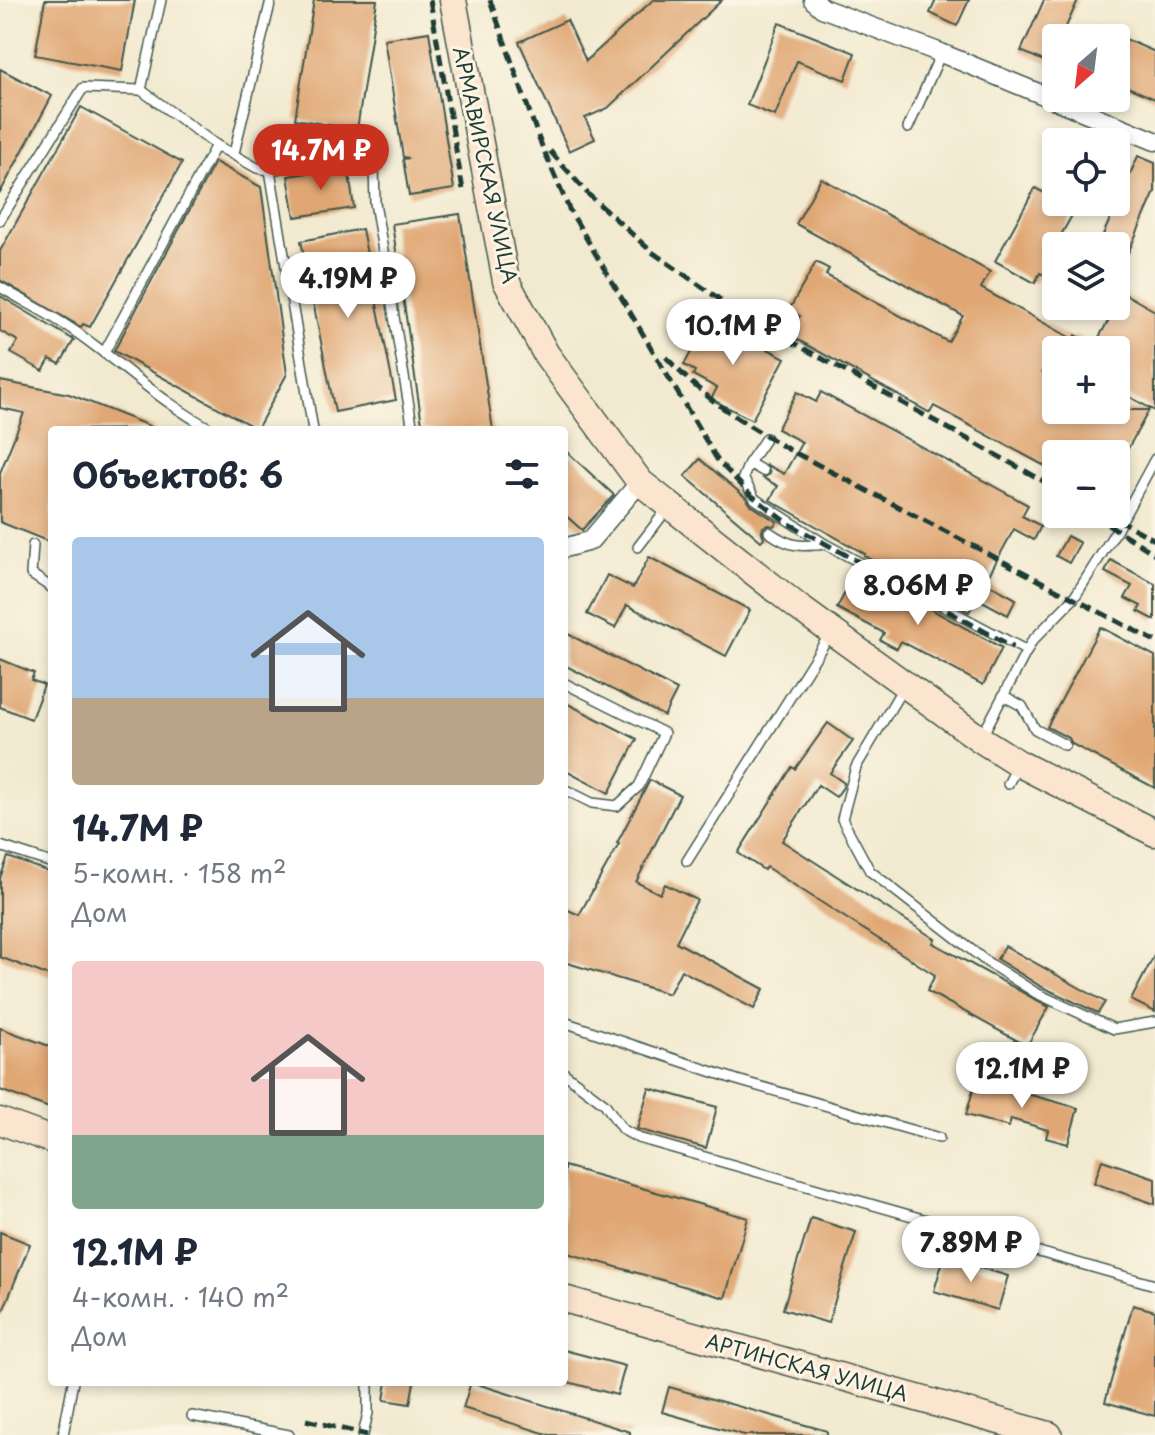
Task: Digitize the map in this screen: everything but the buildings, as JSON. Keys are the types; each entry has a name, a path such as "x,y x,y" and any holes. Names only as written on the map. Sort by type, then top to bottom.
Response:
{"main road":[{"name":"АРМАВИРСКАЯ УЛИЦА","path":"453,0 506,281 546,354 640,482 904,686 980,739 1013,774 1155,833"},
{"path":"0,1121 48,1139"},
{"name":"АРТИНСКАЯ УЛИЦА","path":"568,1300 1039,1434"}],"street":[{"path":"813,0 822,8 1155,141"},
{"path":"568,547 590,541 640,482"}],"lane":[{"path":"141,90 161,0"},
{"path":"234,153 271,0"},
{"path":"908,128 941,53"},
{"path":"0,220 83,88 141,90 216,145 257,168 270,170 337,158 370,158 374,166 375,203 412,426"},
{"path":"1108,128 1111,123"},
{"path":"104,353 216,145"},
{"path":"270,170 312,426"},
{"path":"0,287 74,331 183,414 206,426"},
{"path":"766,438 743,478 755,499 825,544 1027,651"},
{"path":"980,739 1032,641 1074,598 1116,531 1155,459"},
{"path":"749,463 763,471"},
{"path":"638,547 670,506"},
{"path":"769,532 784,543 802,547 825,544"},
{"path":"33,545 31,574 48,585"},
{"path":"687,861 832,631"},
{"path":"568,685 664,733 639,786 617,806 592,803 568,791"},
{"path":"904,686 856,767 842,819 870,871 987,962 1036,993 1114,1029 1155,1022"},
{"path":"1004,696 1022,706 1035,729 1065,745"},
{"path":"0,846 48,862"},
{"path":"568,1023 737,1080 939,1138"},
{"path":"568,1076 605,1104 622,1129 638,1138 1155,1285"},
{"path":"63,1435 72,1386"},
{"path":"363,1435 368,1413 368,1386"},
{"path":"192,1416 289,1435"}],"railway":[{"path":"430,0 463,190"},
{"path":"490,0 539,139 569,209 718,461 751,495 788,523 1013,647"},
{"path":"550,151 589,195 652,252 738,312 1042,480"},
{"path":"666,357 708,397 786,448 1155,641"},
{"path":"1130,526 1155,540"},
{"path":"1114,528 1155,554"},
{"path":"306,1420 367,1435"}]}
